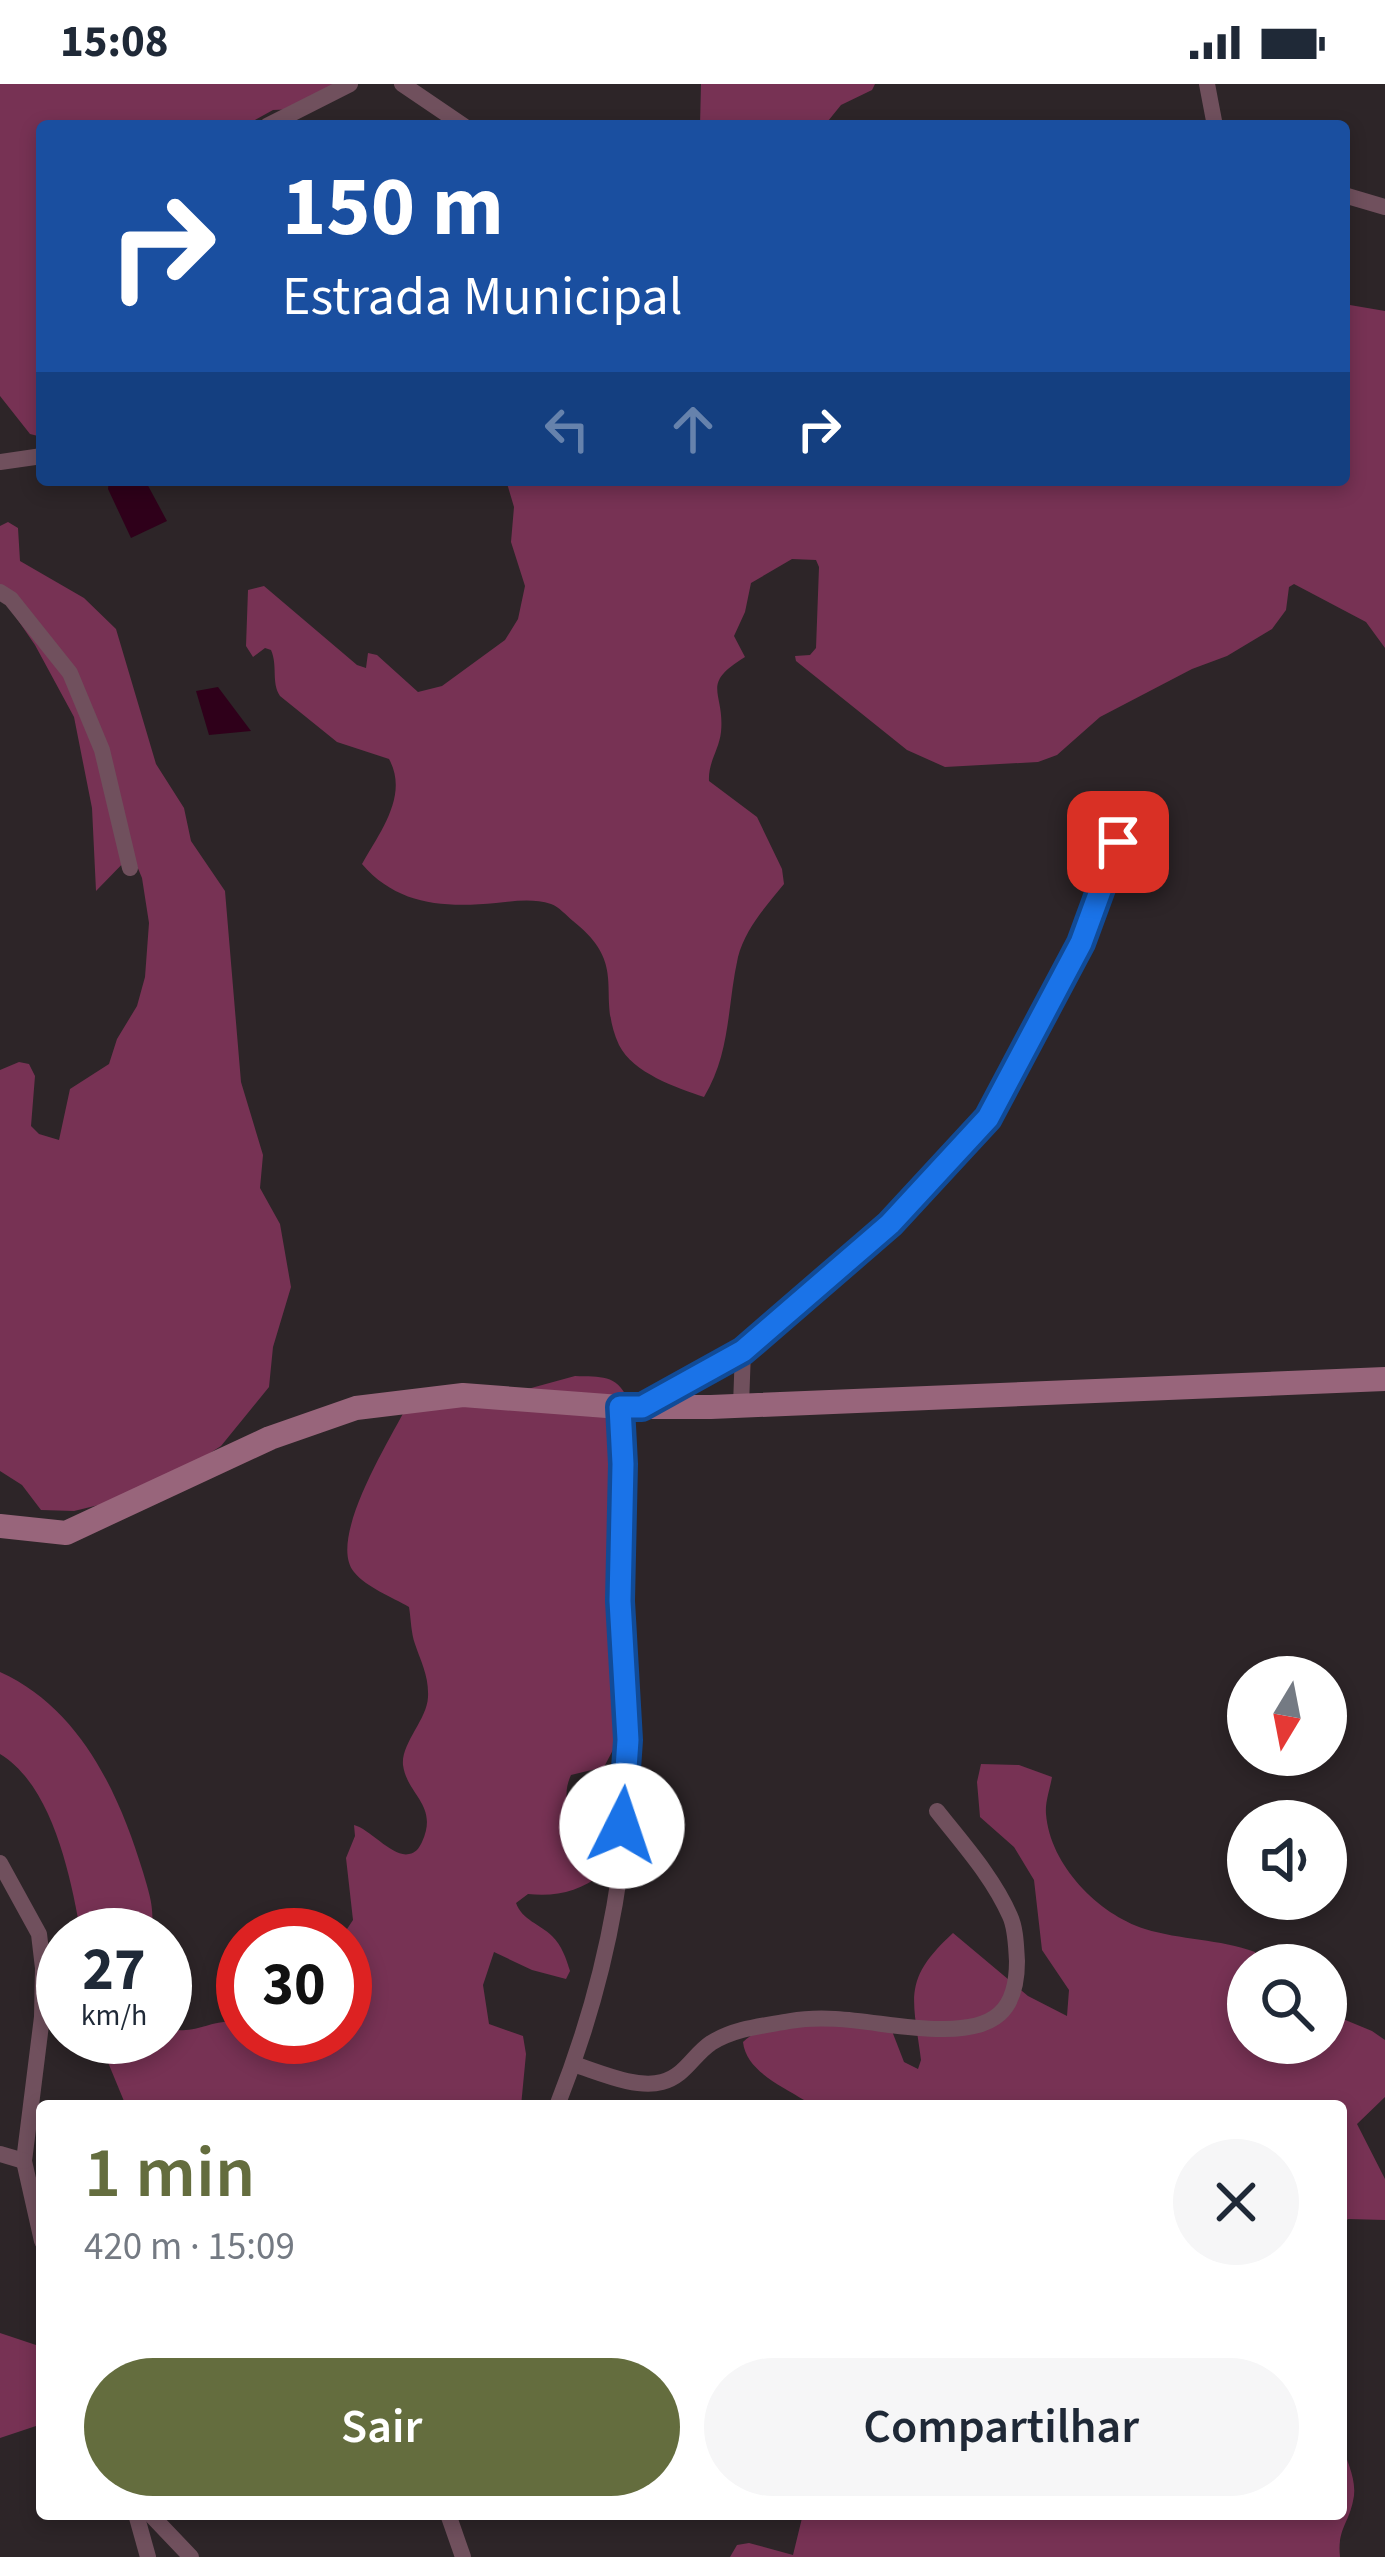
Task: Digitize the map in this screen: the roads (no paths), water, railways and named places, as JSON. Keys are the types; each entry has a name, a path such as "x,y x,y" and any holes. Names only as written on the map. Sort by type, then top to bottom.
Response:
{"street":[{"path":"279,120 350,84"},
{"path":"402,84 455,120"},
{"path":"1208,84 1214,120"},
{"path":"1350,197 1385,207"},
{"path":"0,462 36,457"},
{"path":"0,592 11,599 70,673 102,750 130,868"},
{"path":"631,1407 743,1351 890,1224 988,1118 1081,943 1118,842"},
{"path":"741,1406 743,1351"},
{"path":"0,1526 66,1532 233,1454 356,1408 463,1395 631,1407 741,1406 1385,1379"},
{"path":"559,2100 616,1912 627,1762 620,1601 623,1464 631,1407"},
{"path":"573,2064 619,2079 658,2083 681,2074 710,2044 742,2029 799,2020 848,2019 945,2030 980,2024 1008,2010 1017,1990 1012,1920 990,1879 937,1811"},
{"path":"0,1863 39,1934 43,1968 40,2036 24,2161 36,2214"},
{"path":"0,2154 24,2161"},
{"path":"138,2520 148,2557"},
{"path":"156,2520 191,2557"},
{"path":"450,2520 463,2557"}]}
